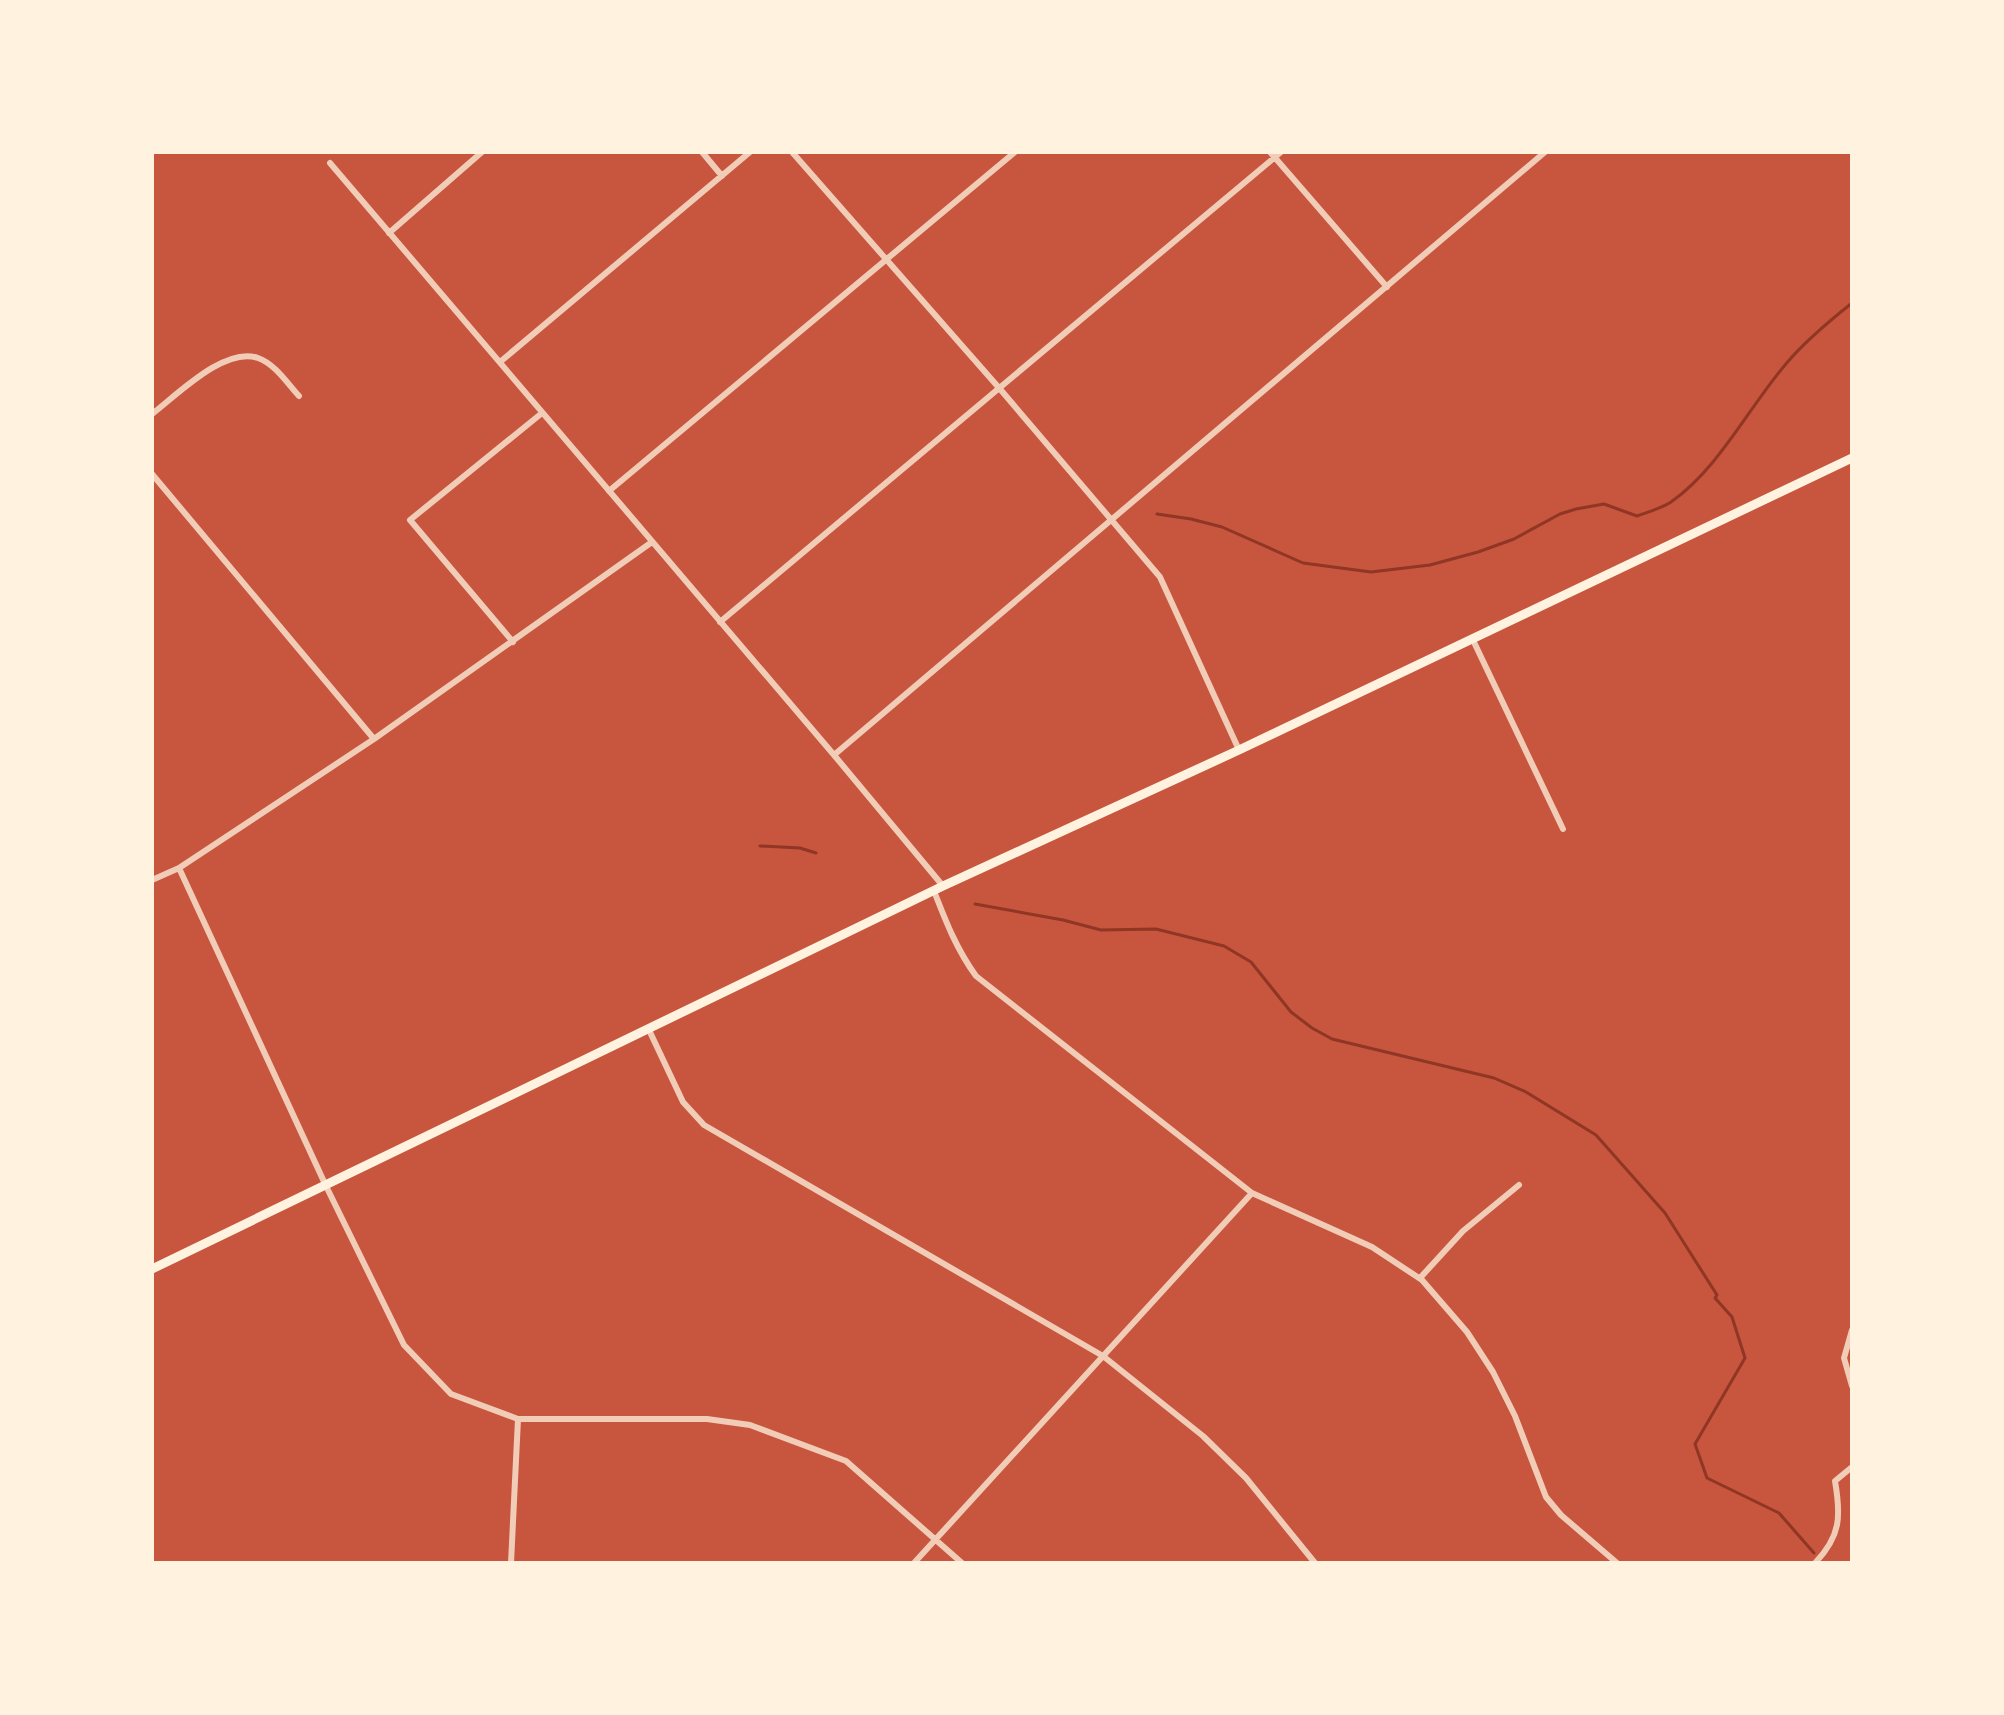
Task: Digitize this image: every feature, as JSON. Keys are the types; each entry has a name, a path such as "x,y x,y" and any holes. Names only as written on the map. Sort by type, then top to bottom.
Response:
{"main road":[{"path":"152,1269 938,889 1239,750 1852,458"}],"street":[{"path":"389,233 482,152"},
{"path":"702,152 722,176"},
{"path":"500,362 750,152"},
{"path":"792,152 1160,577 1239,750"},
{"path":"609,491 1015,152"},
{"path":"834,755 1545,152"},
{"path":"720,622 1275,154 1387,287"},
{"path":"330,163 834,755 938,889 948,928 976,976 1252,1193 1372,1247 1420,1278 1467,1332 1493,1372 1515,1416 1546,1497 1561,1515 1617,1563"},
{"path":"152,414 210,370 230,358 244,355 259,358 275,368 299,396"},
{"path":"513,642 410,520 542,413"},
{"path":"152,474 374,739"},
{"path":"152,880 179,868 374,739 652,542"},
{"path":"1472,638 1563,829"},
{"path":"179,868 326,1186 404,1345 451,1394 518,1419 707,1419 750,1425 846,1461 962,1563"},
{"path":"649,1030 683,1102 704,1125 1103,1356 1203,1436 1246,1478 1315,1563"},
{"path":"1420,1278 1463,1231 1519,1185"},
{"path":"914,1563 1252,1193"},
{"path":"1852,1330 1844,1358 1852,1386"},
{"path":"511,1563 518,1419"},
{"path":"1815,1563 1827,1550 1840,1514 1835,1481 1852,1467"}],"waterway":[{"path":"1157,514 1222,527 1303,563 1371,572 1430,565 1478,552 1514,539 1560,514 1576,509 1604,504 1637,516 1667,504 1704,473 1792,357 1852,303"},
{"path":"760,846 800,848 816,853"},
{"path":"975,904 1101,930 1156,929 1224,946 1251,962 1291,1012 1332,1039 1494,1078 1526,1092 1596,1135 1665,1213 1717,1295 1715,1298 1732,1317 1745,1358 1695,1444 1707,1478 1779,1513 1814,1553"}]}
